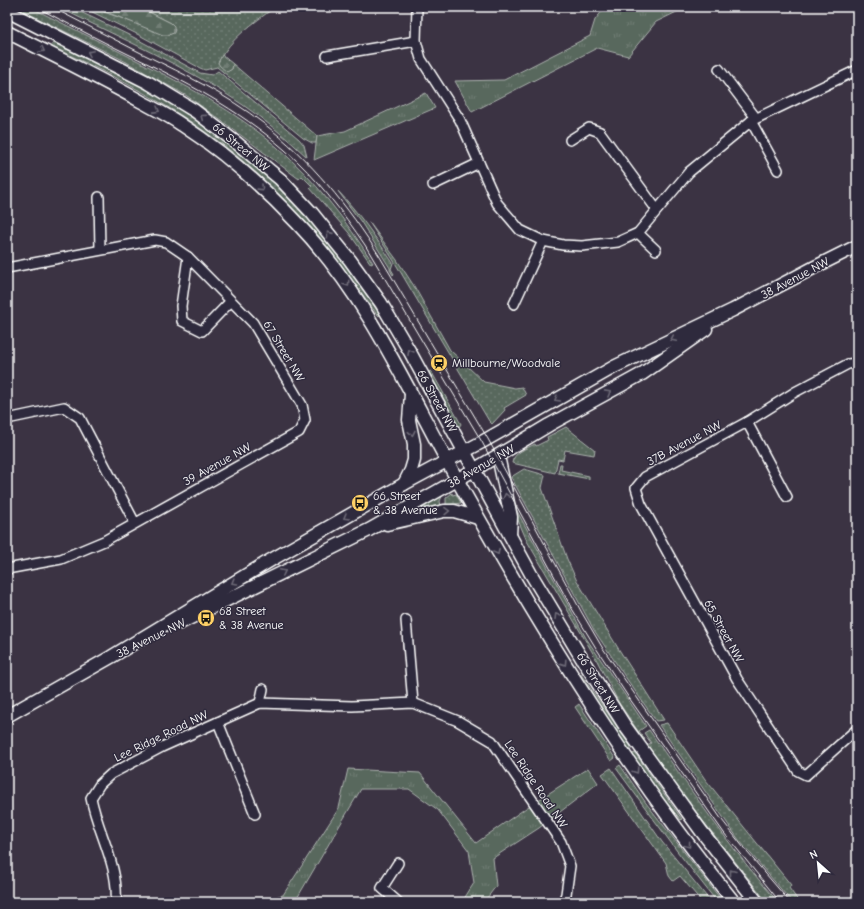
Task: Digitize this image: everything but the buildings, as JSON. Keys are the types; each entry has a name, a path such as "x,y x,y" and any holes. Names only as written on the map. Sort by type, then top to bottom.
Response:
{"main road":[{"name":"66 Street NW","path":"7,11 129,73 195,111 280,179 312,213 350,260 381,303 410,352 531,574 584,662 625,726 702,832 757,902"},
{"name":"66 Street NW","path":"7,32 117,88 181,124 239,167 296,222 322,251 345,281 392,357 478,518 514,581 589,702 696,856 734,902"},
{"name":"38 Avenue NW","path":"7,716 111,657 271,560 446,460 482,442 614,367 733,310 857,246"},
{"name":"38 Avenue NW","path":"111,657 369,530 642,374 733,310"},
{"path":"404,484 414,460 414,444 409,420 411,394"},
{"path":"498,456 511,517 510,535"},
{"path":"369,530 440,511 454,511 478,518"}],"street":[{"path":"417,7 416,42 421,60 460,120 497,203 520,230 542,241 563,245 582,246 618,242 638,233 689,172 754,119 857,70"},
{"path":"327,56 416,42"},
{"path":"719,69 754,119 778,170"},
{"path":"570,140 588,128 600,132 657,210"},
{"path":"433,185 479,163"},
{"path":"99,197 100,250"},
{"path":"638,233 656,250"},
{"name":"67 Street NW","path":"7,268 154,240 166,242 188,257 253,323 302,405 305,420"},
{"path":"514,304 542,241"},
{"path":"188,257 182,306 182,321 202,331 231,301"},
{"name":"37B Avenue NW","path":"636,488 645,477 747,422 795,392 848,364 857,363"},
{"path":"7,419 64,407 80,418 135,523"},
{"name":"39 Avenue NW","path":"7,569 61,559 104,542 135,523 299,432 305,420"},
{"path":"747,422 787,496"},
{"name":"65 Street NW","path":"636,488 641,504 737,679 798,771 806,775 857,729"},
{"path":"406,620 412,703"},
{"path":"260,703 263,689"},
{"name":"Lee Ridge Road NW","path":"116,902 117,889 111,859 95,817 91,798 100,784 111,774 162,747 260,703 352,706 412,703 458,721 492,741 561,842 570,866 566,894 563,902"},
{"name":"Lee Ridge Road NW","path":"218,722 255,814"},
{"path":"398,863 382,888 398,902"}],"green space":[{"path":"15,7 30,7 138,61 210,100 261,134 291,160 317,187 341,216 373,263 371,264 349,233 310,188 312,186 302,176 299,179 187,96 119,58"},
{"path":"58,7 70,7 133,37 200,73 212,75 218,71 299,139 304,145 307,157 268,123 221,91 176,65"},
{"path":"82,7 101,7 104,12 168,35 175,30 171,23 139,7 275,7 236,38 223,54 218,63 232,69 233,64 317,136 316,143 312,143 303,138 217,67 205,70 200,68 141,36"},
{"path":"101,7 139,7 171,23 174,26 174,33 163,35 104,11"},
{"path":"639,7 687,7 656,22 628,56 597,48 472,112 455,81 504,80 590,36 595,20 603,10"},
{"path":"53,43 89,59 158,96 192,117 224,140 283,191 320,231 347,266 380,315 379,316 376,313 313,230 283,198 233,152 162,103 107,73 51,46"},
{"path":"222,55 233,64 232,69 227,72 218,63"},
{"path":"426,93 435,108 314,160 317,136 345,131"},
{"path":"338,191 374,235 393,263 391,269 394,274 393,275 361,222"},
{"path":"369,222 414,286 450,350 484,382 515,388 522,387 526,395 504,408 505,410 492,424 394,261"},
{"path":"431,371 461,424 459,427 429,372"},
{"path":"566,427 595,450 594,455 565,450 563,460 558,459 555,473 512,463 515,456 521,451 535,444 536,446 548,440 547,437"},
{"path":"560,464 562,464 561,470 589,476 589,479 558,473"},
{"path":"524,469 545,475 542,488 567,559 576,579 664,720 656,721 594,630 511,477"},
{"path":"452,493 453,495 456,494 461,503 446,505 446,498"},
{"path":"443,494 440,501 441,506 420,509 419,507"},
{"path":"511,500 586,638 646,726 639,731 645,739 644,740 619,703 594,655 527,541"},
{"path":"577,672 580,673 631,747 631,750 628,750"},
{"path":"579,704 615,758 611,761 575,707"},
{"path":"667,723 705,779 791,885 789,888 799,902 792,902 739,840 659,725"},
{"path":"649,730 743,861 778,902 767,902 688,802 647,745 651,743 644,733"},
{"path":"635,753 682,819 681,820 659,794 632,756 632,754"},
{"path":"620,765 646,803 723,902 717,902 677,851 616,768"},
{"path":"588,768 598,783 539,828 493,858 496,886 484,902 462,902 474,883 469,851 438,810 409,789 361,789 296,900 297,902 267,902 266,899 283,895 339,808 348,769 420,773 476,843 526,808"},
{"path":"611,768 662,842 711,902 702,902 680,876 673,881 669,876 666,863 602,774"}],"tram line":[{"path":"36,7 190,85 229,109 267,135 285,150 307,171 328,195 365,245 482,442 571,607 596,648 627,695 724,833 780,902"},
{"path":"51,7 221,94 263,123 280,137 297,152 328,185 342,202 380,257 488,439 602,647 722,820 790,902"}],"place":[{"name":"Millbourne/Woodvale","path":"439,363"},
{"name":"66 Street & 38 Avenue","path":"360,503"},
{"name":"68 Street & 38 Avenue","path":"206,618"}]}
